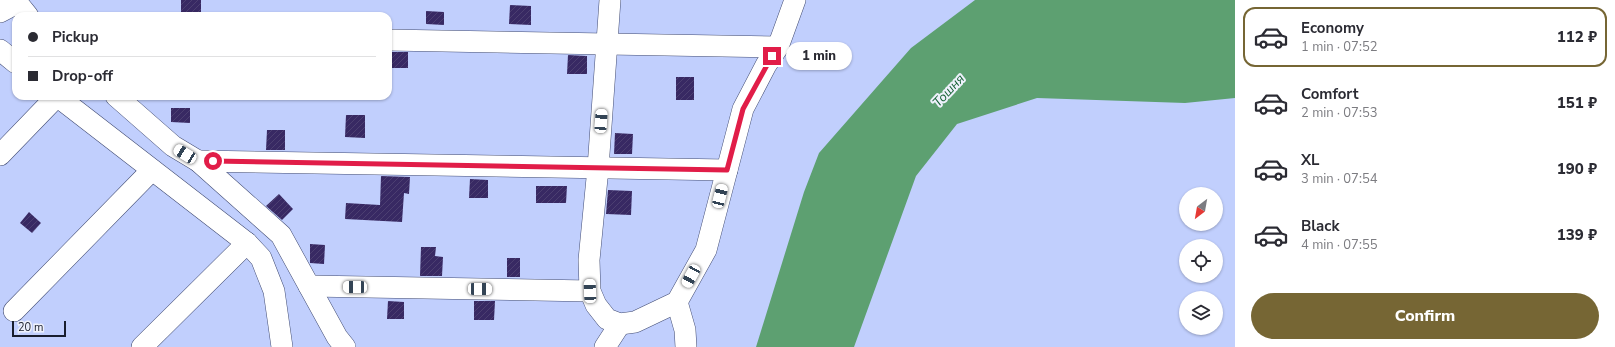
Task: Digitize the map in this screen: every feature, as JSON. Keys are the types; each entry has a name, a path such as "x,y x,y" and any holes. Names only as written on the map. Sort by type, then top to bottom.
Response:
{"street":[{"path":"610,0 598,168 589,260 590,291 596,305 607,319 620,324 635,322 677,302 706,250 743,109 766,65 778,47 795,0"},
{"path":"392,40 778,47"},
{"path":"0,50 12,60"},
{"path":"0,155 53,100"},
{"path":"62,100 247,243 262,258 274,291 282,347"},
{"path":"121,100 173,146 198,161 281,235 337,337 345,347"},
{"path":"198,161 727,170"},
{"path":"14,310 152,170"},
{"path":"142,347 247,243"},
{"path":"308,286 590,291"},
{"path":"677,302 685,330 686,347"},
{"path":"605,347 620,324"}],"water":[{"name":"Тошня","path":"975,0 1235,0 1235,98 1185,103 1037,98 957,124 916,176 854,347 756,347 804,192 819,153 911,48"}],"building":[{"path":"181,0 201,0 201,12 181,12"},
{"path":"510,5 531,6 531,25 509,24"},
{"path":"426,11 444,12 444,25 426,24"},
{"path":"392,52 408,52 408,68 392,68"},
{"path":"568,55 587,56 587,74 567,74"},
{"path":"676,77 694,77 694,100 676,100"},
{"path":"171,108 190,108 190,123 171,122"},
{"path":"346,115 365,115 365,138 345,137"},
{"path":"267,130 285,130 285,150 266,150"},
{"path":"615,133 633,134 632,154 614,154"},
{"path":"381,176 410,177 409,194 404,193 402,222 345,219 346,203 380,205"},
{"path":"470,179 488,180 488,198 469,198"},
{"path":"536,186 567,186 566,203 536,203"},
{"path":"608,190 632,191 631,215 606,214"},
{"path":"279,194 293,209 282,220 266,206"},
{"path":"29,212 41,223 32,233 20,223"},
{"path":"310,244 325,245 324,264 310,263"},
{"path":"421,247 436,247 435,256 443,257 442,276 420,276"},
{"path":"507,258 520,258 520,277 507,277"},
{"path":"388,301 404,302 404,319 387,319"},
{"path":"474,301 495,301 494,320 474,320"}],"route":[{"path":"213,161 727,170 743,109 772,56"}]}
